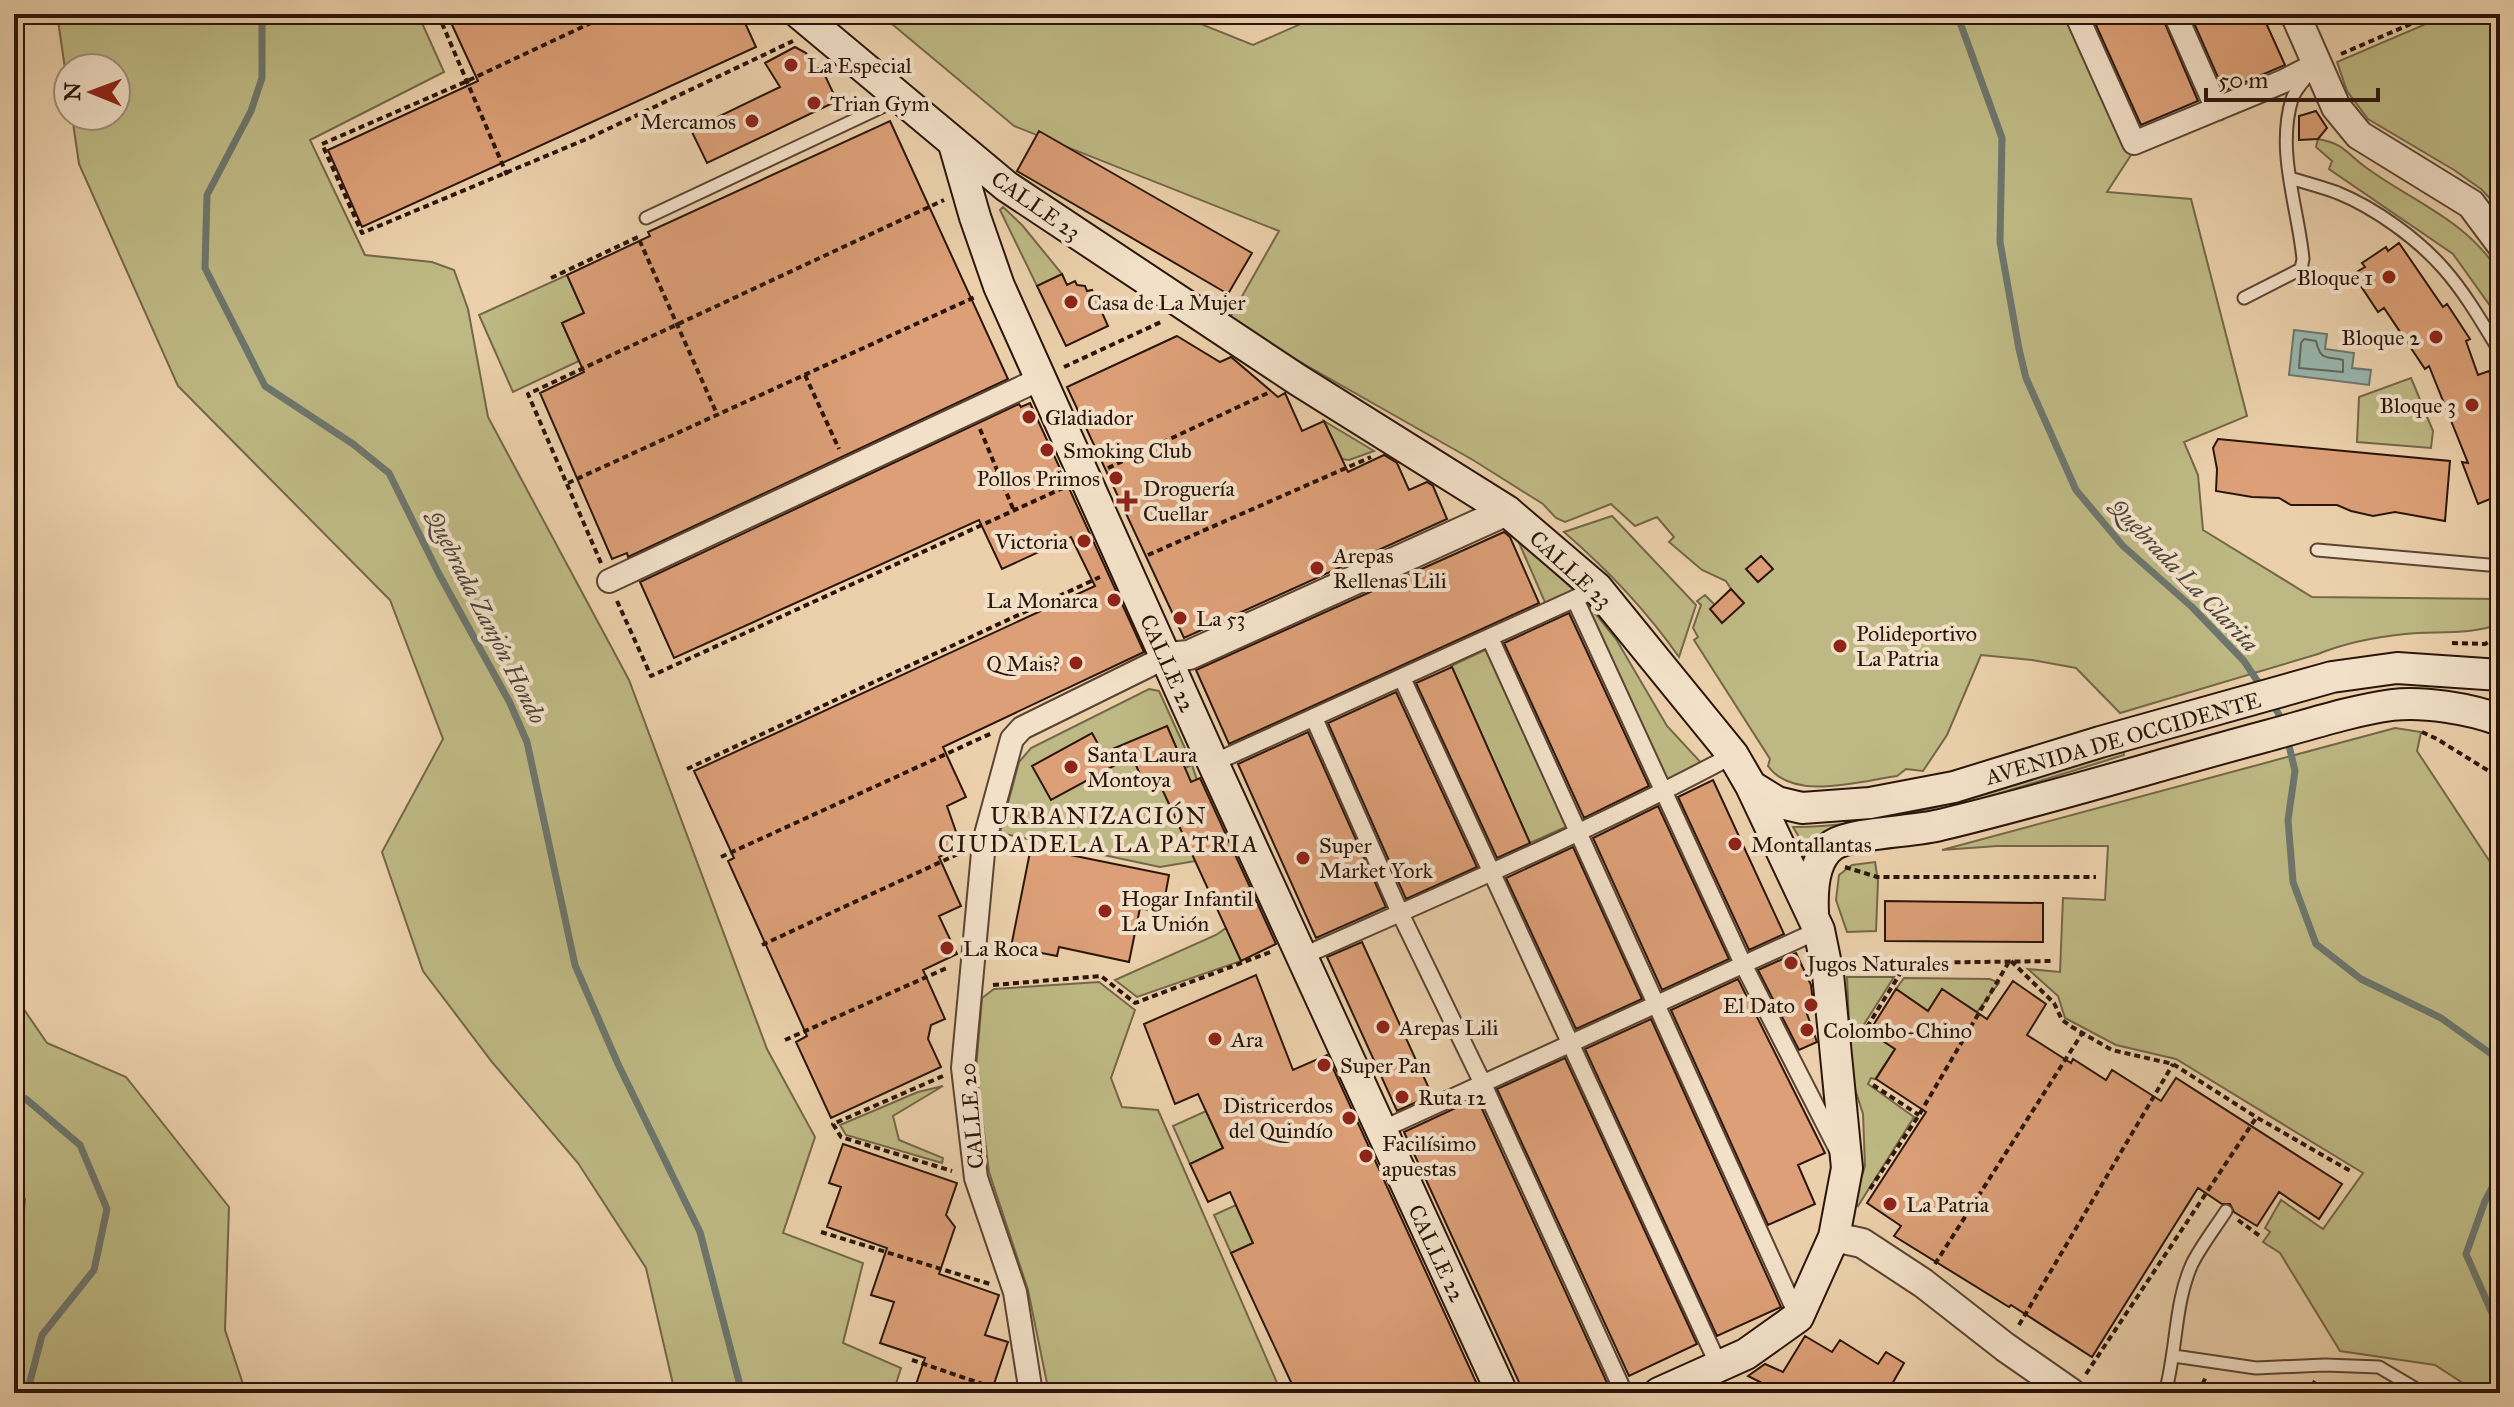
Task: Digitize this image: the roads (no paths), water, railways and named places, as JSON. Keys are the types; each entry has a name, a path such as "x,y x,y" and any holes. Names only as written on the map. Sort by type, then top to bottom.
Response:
{"main road":[{"name":"CALLE 23","path":"808,21 1006,186 1298,380 1507,511 1733,755 1816,922 1828,974 1847,1168 1834,1237 1798,1317"},
{"name":"CALLE 22","path":"954,144 999,286 1213,763 1502,1393"},
{"path":"971,203 979,206 991,189 1006,186"},
{"name":"AVENIDA DE OCCIDENTE","path":"1751,786 1777,802 1802,808 1870,803 1954,787 2332,677 2397,668 2486,675"},
{"name":"AVENIDA DE OCCIDENTE","path":"1816,922 1813,897 1820,860 1833,845 1856,838 1919,830 1961,820 2171,761 2394,705 2470,711 2500,720"},
{"path":"1659,1393 1746,1354 1798,1317"}],"street":[{"path":"2076,14 2134,143 2317,64"},
{"path":"2175,14 2217,109"},
{"path":"2295,14 2336,107 2359,135 2471,204 2500,243"},
{"path":"609,581 1040,379"},
{"path":"1166,657 1189,655 1507,511"},
{"path":"1213,763 1586,594 1665,792 1743,964 1847,1168"},
{"path":"1490,638 1798,1317"},
{"name":"CALLE 20","path":"1031,1393 1015,1292 976,1178 963,1068 984,842 1012,739 1022,728 1166,657"},
{"path":"2486,675 2500,664"},
{"path":"1402,678 1719,1366"},
{"path":"1314,718 1400,913 1483,1084 1624,1393"},
{"path":"1299,949 1400,913 1665,792 1733,755"},
{"path":"1381,1130 1743,964 1816,922"},
{"path":"1834,1237 1862,1243 1923,1283 2005,1347 2077,1386"}],"lane":[{"path":"2244,298 2301,269 2302,246 2290,178 2287,127 2293,96 2317,64"},
{"path":"646,218 900,98"},
{"path":"2290,178 2339,194 2369,210 2416,243 2444,268 2483,322 2500,352"},
{"path":"2317,550 2500,566"},
{"path":"2165,1393 2174,1356 2178,1317 2192,1265 2226,1211"},
{"path":"2174,1356 2256,1368 2325,1365 2379,1367 2423,1393"}],"water":[{"path":"2294,330 2327,334 2325,349 2354,353 2352,368 2371,370 2369,385 2289,375"}],"waterway":[{"name":"Quebrada Zanjón Hondo","path":"262,14 262,78 251,111 207,195 205,268 265,386 353,444 389,473 439,574 510,703 527,742 575,965 618,1064 700,1232 742,1393"},
{"name":"Quebrada La Clarita","path":"1957,14 2002,138 2000,242 2026,378 2076,490 2123,546 2192,607 2244,661 2262,688"},
{"name":"Quebrada La Clarita","path":"2271,701 2285,725"},
{"name":"Quebrada La Clarita","path":"2287,737 2295,771 2288,820 2293,882 2316,944 2361,979 2441,1018 2494,1056 2500,1073"},
{"path":"14,1094 26,1099 80,1145 107,1209 94,1270 42,1335 27,1393"},
{"name":"Quebrada La Clarita","path":"2500,1173 2485,1201 2466,1254 2500,1331"}],"place":[{"name":"La Especial","path":"791,65"},
{"name":"Trian Gym","path":"814,103"},
{"name":"Mercamos","path":"752,121"},
{"name":"Bloque 1","path":"2389,277"},
{"name":"Casa de La Mujer","path":"1071,302"},
{"name":"Bloque 2","path":"2436,337"},
{"name":"Bloque 3","path":"2472,405"},
{"name":"Gladiador","path":"1029,417"},
{"name":"Smoking Club","path":"1047,450"},
{"name":"Pollos Primos","path":"1116,478"},
{"name":"Droguería Cuellar","path":"1127,501"},
{"name":"Victoria","path":"1084,541"},
{"name":"Arepas Rellenas Lili","path":"1317,568"},
{"name":"La Monarca","path":"1114,600"},
{"name":"La 53","path":"1180,618"},
{"name":"Polideportivo La Patria","path":"1840,646"},
{"name":"Q Mais?","path":"1076,663"},
{"name":"Santa Laura Montoya","path":"1071,767"},
{"name":"Montallantas","path":"1735,844"},
{"name":"Super Market York","path":"1303,858"},
{"name":"Hogar Infantil La Unión","path":"1105,911"},
{"name":"La Roca","path":"947,948"},
{"name":"Jugos Naturales","path":"1791,963"},
{"name":"El Dato","path":"1811,1005"},
{"name":"Arepas Lili","path":"1383,1027"},
{"name":"Colombo-Chino","path":"1807,1030"},
{"name":"Ara","path":"1215,1039"},
{"name":"Super Pan","path":"1324,1065"},
{"name":"Ruta 12","path":"1402,1097"},
{"name":"Districerdos del Quindío","path":"1349,1118"},
{"name":"Facilísimo apuestas","path":"1366,1156"},
{"name":"La Patria","path":"1890,1204"}],"district":[{"name":"URBANIZACIÓN CIUDADELA LA PATRIA","path":"1099,830"}]}
